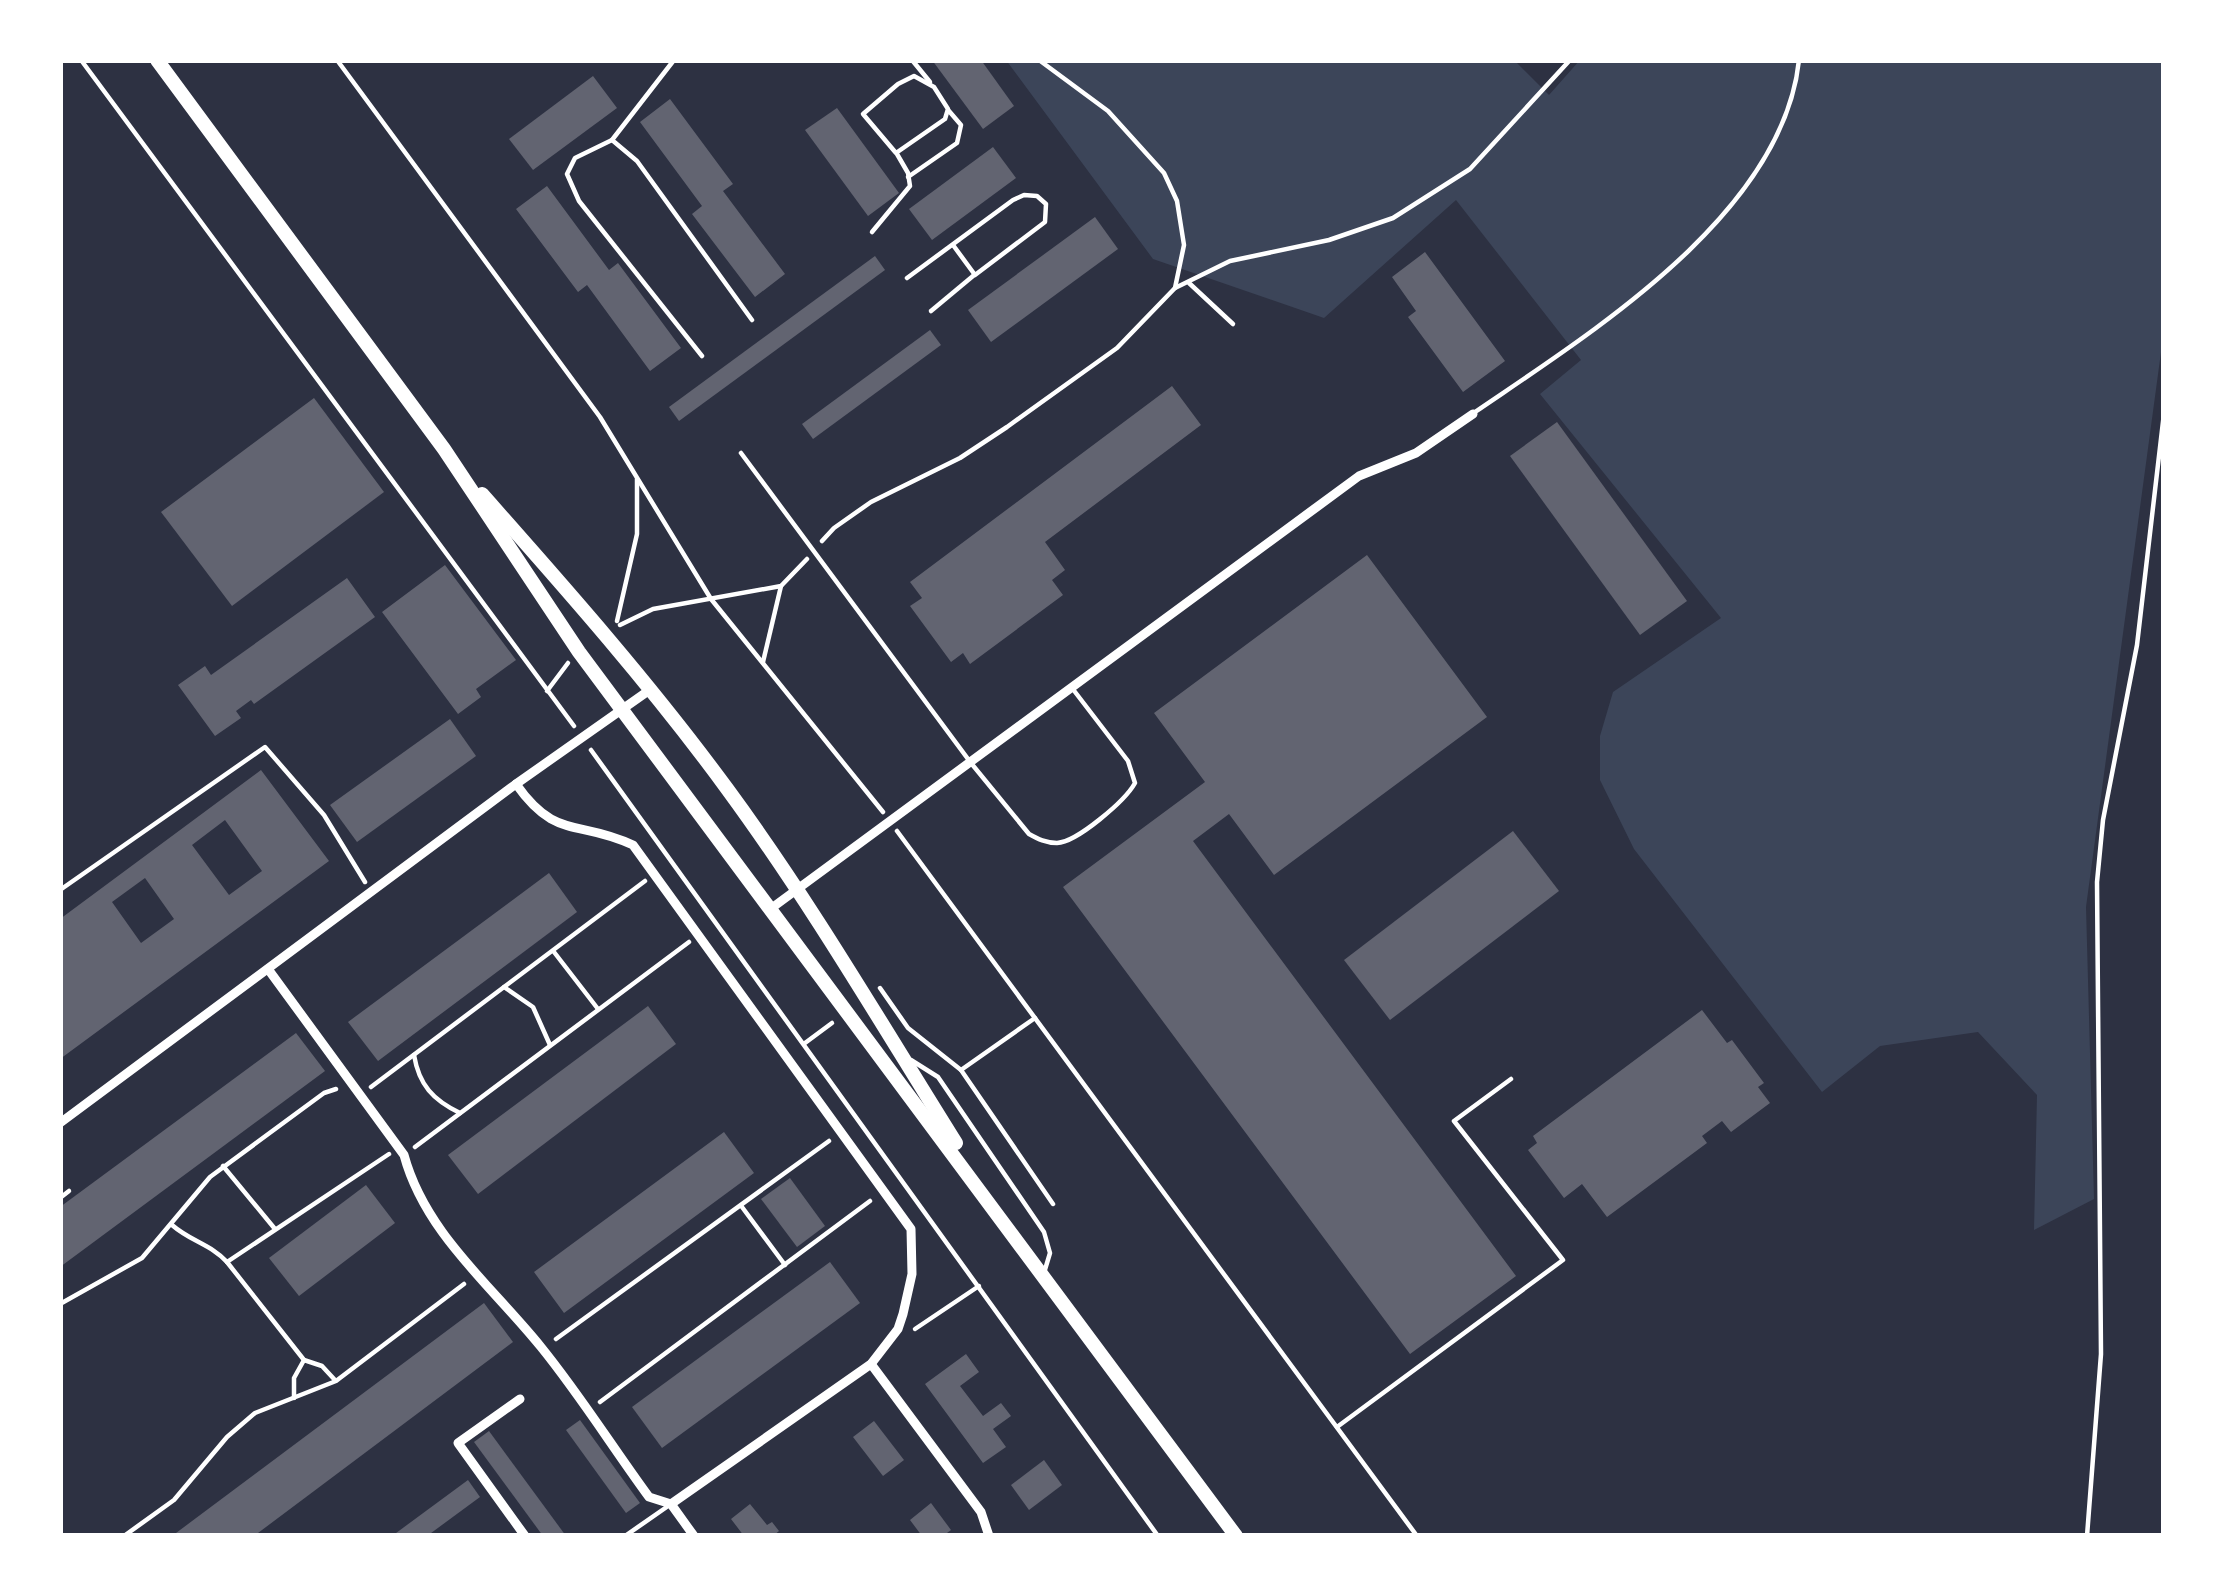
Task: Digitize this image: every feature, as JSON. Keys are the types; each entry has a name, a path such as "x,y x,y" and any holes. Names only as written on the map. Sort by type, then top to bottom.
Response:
{"main road":[{"path":"157,60 443,449 578,652 1236,1536"},
{"path":"443,449 651,689 797,890 1003,1218"}],"street":[{"path":"769,910 1359,476 1416,453 1473,414"},
{"path":"60,1123 651,689"},
{"path":"516,784 535,811 546,818 633,845 911,1229 912,1274 898,1329 872,1364 671,1504"},
{"path":"268,970 402,1152 426,1209 543,1349 649,1497 671,1504 694,1536"},
{"path":"872,1364 981,1512 989,1536"},
{"path":"520,1399 458,1443 525,1536"}],"lane":[{"path":"908,177 957,143 961,124 912,60"},
{"path":"1473,414 1571,346 1651,282 1747,186 1778,134 1799,60"},
{"path":"872,232 910,186 896,153 863,113 914,76 934,87"},
{"path":"896,153 945,119 948,110"},
{"path":"907,278 1024,195 1037,196 1046,204 1045,222 931,311"},
{"path":"952,245 975,275"},
{"path":"741,453 971,763 1029,834 1059,843 1072,839 1129,795 1135,783 1128,761 1072,688"},
{"path":"902,1058 918,1061 938,1077 1044,1232 1051,1253 1044,1273"},
{"path":"625,1536 671,1504"}],"path":[{"path":"81,60 583,739 1158,1536"},
{"path":"338,60 599,417 711,599 892,823 1417,1536"},
{"path":"674,60 612,140 575,158 567,174 580,201 702,356"},
{"path":"1039,60 1108,111 1164,173 1177,201 1184,245 1175,288"},
{"path":"763,662 781,586 834,528 871,502 960,458 1099,361 1175,288 1230,261 1329,240 1394,218 1470,169 1568,61"},
{"path":"612,140 637,161 752,320"},
{"path":"1188,282 1233,324"},
{"path":"2087,1536 2101,1354 2097,882 2103,820 2138,645 2164,412"},
{"path":"637,475 637,534 615,627 653,609 781,586"},
{"path":"547,691 578,652"},
{"path":"60,890 265,747 323,815 371,892"},
{"path":"361,1094 654,874"},
{"path":"227,1262 366,1167 402,1152 460,1113 698,934"},
{"path":"553,950 598,1010"},
{"path":"883,986 908,1028 961,1070 1053,1204"},
{"path":"504,987 533,1006 550,1045"},
{"path":"961,1070 1035,1018"},
{"path":"414,1054 424,1087 460,1113"},
{"path":"1337,1427 1563,1260 1454,1121 1511,1079"},
{"path":"60,1304 142,1258 223,1166 324,1093 354,1084"},
{"path":"543,1349 843,1131"},
{"path":"223,1166 275,1229"},
{"path":"60,1198 69,1191"},
{"path":"587,1411 885,1191"},
{"path":"741,1205 785,1264"},
{"path":"172,1225 197,1245 217,1250 304,1360 322,1366 336,1381"},
{"path":"124,1536 174,1499 227,1437 255,1413 336,1381 478,1274"},
{"path":"898,1329 918,1328 979,1286"},
{"path":"294,1398 294,1378 304,1360"}],"shaded area":[{"path":"1006,60 1514,60 1549,95 1580,60 2164,60 2164,330 2086,907 2094,1199 2034,1230 2037,1095 1978,1032 1880,1046 1822,1092 1634,849 1600,780 1600,736 1613,692 1721,618 1540,394 1581,360 1456,200 1324,318 1153,259"}],"building":[{"path":"932,60 981,60 1014,106 983,129"},
{"path":"593,76 617,108 533,170 509,139"},
{"path":"670,99 733,184 723,191 785,274 755,297 692,214 702,206 640,122"},
{"path":"837,108 899,193 868,216 805,130"},
{"path":"993,147 1016,178 932,240 909,209"},
{"path":"547,186 609,270 618,263 681,348 650,371 587,285 578,292 516,209"},
{"path":"1095,217 1118,249 991,342 968,310"},
{"path":"1425,252 1505,361 1463,392 1408,317 1416,311 1392,277"},
{"path":"875,256 885,270 679,421 669,407"},
{"path":"930,330 941,345 813,439 802,424"},
{"path":"1172,386 1201,425 1045,542 1065,570 1052,580 1063,595 970,664 963,653 951,662 910,606 922,598 910,582"},
{"path":"314,398 384,492 232,606 161,512"},
{"path":"1557,422 1687,601 1640,635 1510,456"},
{"path":"1367,555 1487,717 1274,875 1229,814 1193,841 1516,1276 1410,1354 1063,887 1205,782 1154,713"},
{"path":"445,565 516,660 476,689 481,697 458,714 382,612"},
{"path":"347,578 375,617 254,704 251,700 236,711 241,718 215,736 178,685 205,666 211,675"},
{"path":"450,719 476,756 357,842 330,805"},
{"path":"261,770 329,861 60,1059 60,919","holes":["225,820 262,871 229,895 192,845","145,878 174,919 141,943 112,902"]},
{"path":"1513,831 1559,891 1390,1020 1344,960"},
{"path":"549,873 577,912 378,1061 348,1022"},
{"path":"648,1006 676,1044 478,1194 448,1155"},
{"path":"1702,1010 1764,1083 1758,1087 1770,1103 1731,1132 1722,1121 1702,1136 1707,1143 1607,1217 1582,1184 1564,1198 1528,1150 1537,1143 1533,1136"},
{"path":"296,1033 325,1071 60,1267 60,1207"},
{"path":"724,1132 754,1173 564,1313 534,1272"},
{"path":"790,1178 825,1226 797,1247 761,1199"},
{"path":"366,1185 395,1223 299,1296 269,1258"},
{"path":"830,1262 860,1303 662,1448 632,1407"},
{"path":"484,1303 513,1342 254,1536 172,1536"},
{"path":"966,1354 979,1372 960,1386 983,1416 1001,1403 1011,1416 993,1429 1006,1447 983,1463 925,1384"},
{"path":"580,1420 640,1503 626,1513 566,1430"},
{"path":"874,1421 904,1460 883,1476 853,1437"},
{"path":"489,1431 566,1536 543,1536 474,1442"},
{"path":"1044,1460 1062,1485 1029,1510 1011,1485"},
{"path":"468,1480 480,1497 427,1536 392,1536"},
{"path":"931,1503 951,1530 943,1536 922,1536 910,1520"},
{"path":"750,1504 767,1525 772,1522 779,1531 773,1536 744,1536 731,1519"}]}
